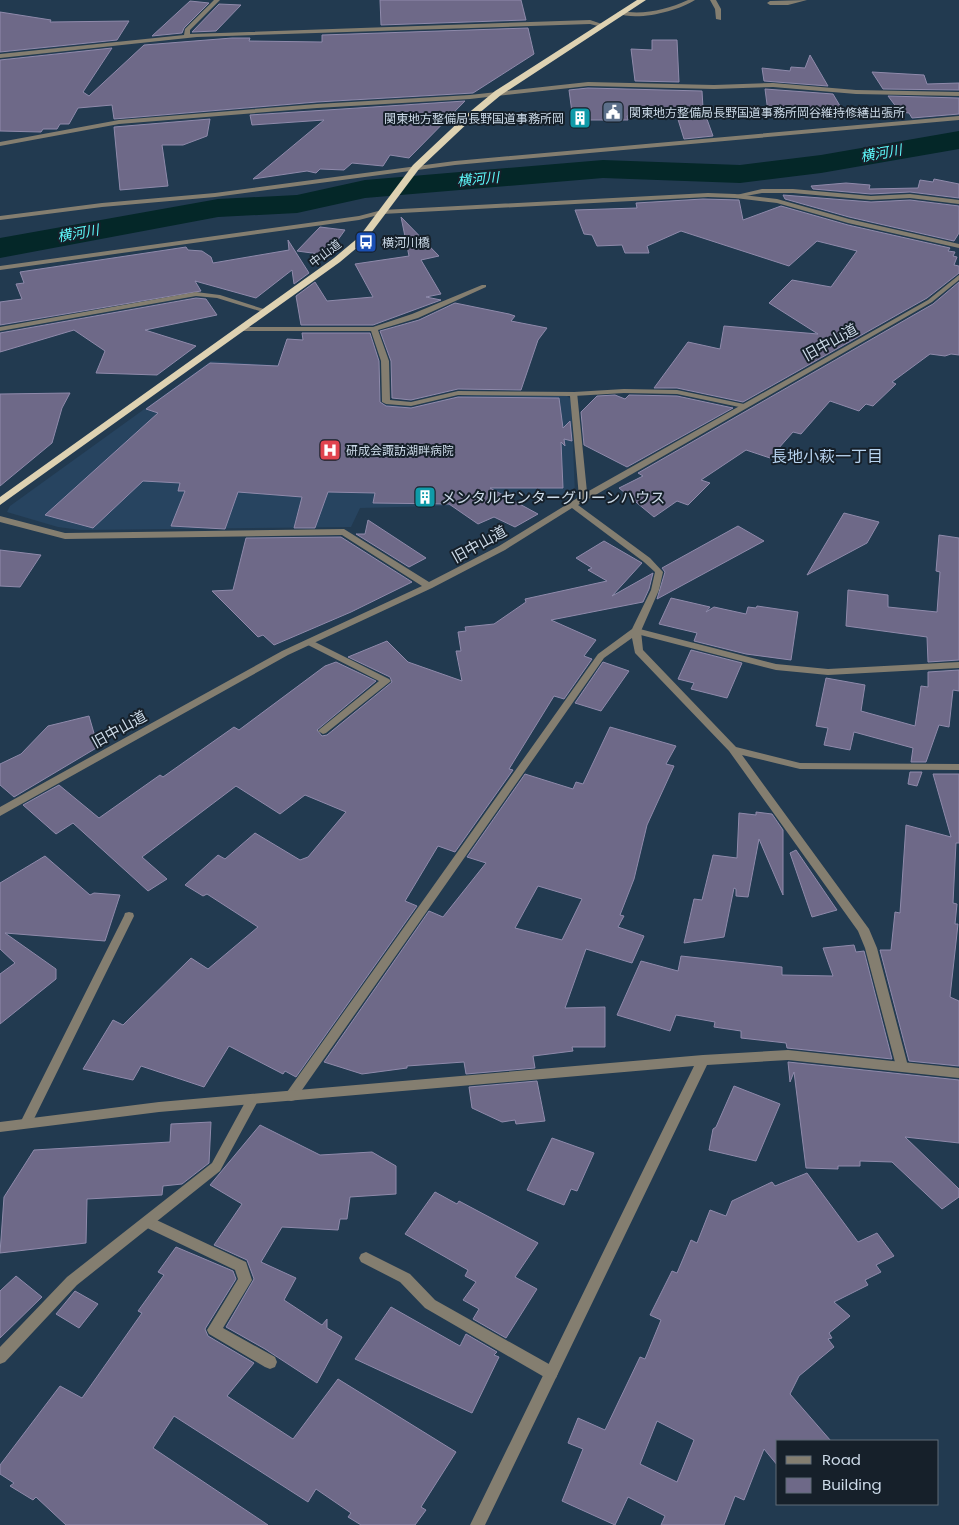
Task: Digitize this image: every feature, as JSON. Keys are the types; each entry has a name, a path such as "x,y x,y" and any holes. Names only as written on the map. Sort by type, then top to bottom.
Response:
{"highway":[{"name":"中山道","path":"0,502 337,260 362,239 414,169 450,133 498,93 642,0"}],"street":[{"path":"187,36 187,30 217,0"},
{"path":"620,13 633,16 676,7 692,0"},
{"path":"713,0 719,19"},
{"path":"770,3 788,3 804,0"},
{"path":"0,56 187,36 590,22 602,25"},
{"path":"0,144 119,122 498,93 588,84 714,87 773,85 856,92 959,94"},
{"path":"0,218 102,205 215,195 414,169 959,118"},
{"path":"735,196 762,191 793,190 871,198 910,196 959,202"},
{"path":"0,268 359,218 386,208 688,196 735,196 777,201 848,221 959,246"},
{"name":"旧中山道","path":"0,812 150,727 309,642 429,586 502,548 572,504 930,301 959,278"},
{"path":"241,329 374,329 415,316 484,286"},
{"path":"0,329 196,294 218,296 266,311"},
{"path":"374,329 385,361 386,402 412,404 458,393 574,394 624,391 677,392 744,406"},
{"path":"574,394 583,499"},
{"path":"292,1096 601,656 636,631 655,590 659,572 647,560 572,504"},
{"path":"0,519 65,536 344,532 429,586"},
{"path":"636,631 776,667 828,672 959,664"},
{"path":"636,631 638,651 734,749 863,929 871,948 902,1066"},
{"path":"309,642 386,680 323,731"},
{"path":"734,749 800,766 959,767"},
{"path":"26,1123 128,916"},
{"path":"0,1127 160,1107 703,1060 788,1055 959,1073"},
{"path":"477,1525 703,1060"},
{"path":"0,1358 72,1281 216,1167 253,1099"},
{"path":"148,1222 241,1266 245,1280 214,1330 270,1362"},
{"path":"366,1258 405,1278 430,1304 551,1373"}],"shaded area":[{"name":"研成会諏訪湖畔病院","path":"211,361 378,372 380,404 413,407 459,396 492,394 567,396 571,399 575,495 484,494 475,505 360,508 351,527 81,530 58,527 7,512 10,506"}],"building":[{"path":"380,0 521,0 526,20 381,25"},
{"path":"190,1 209,3 184,28 182,33 152,36"},
{"path":"219,4 241,5 216,31 192,32"},
{"path":"0,12 51,20 50,22 129,21 117,40 0,52"},
{"path":"528,28 534,54 473,93 317,102 114,119 112,105 78,108 69,124 60,124 57,129 43,129 41,132 0,131 0,60 112,48 83,92 89,96 144,45 232,38 250,38 249,41 322,42 322,35"},
{"path":"652,40 677,40 679,82 635,81 631,49 652,50"},
{"path":"810,55 828,86 764,81 762,68 790,71 791,67 805,68"},
{"path":"872,72 924,75 927,84 959,83 959,90 883,89"},
{"path":"588,88 702,91 703,108 713,136 684,139 677,116 627,116 628,120 573,120 569,90"},
{"path":"765,89 833,94 846,116 792,118 790,112 768,112"},
{"path":"888,96 959,98 959,114 912,118 909,113 900,112"},
{"path":"465,101 409,158 390,155 383,166 352,163 344,170 320,169 316,173 307,171 253,179 324,120 252,125 250,115"},
{"path":"210,119 207,136 183,145 162,145 168,186 120,190 114,127"},
{"path":"934,179 959,184 959,198 910,192 871,194 813,189 811,186 846,183 870,185 869,189 918,188 920,180 933,182"},
{"path":"783,195 871,202 910,200 959,206 959,233 954,241 849,217 785,199"},
{"path":"703,199 739,200 743,220 781,206 848,225 950,248 948,251 955,252 953,256 957,257 954,265 959,266 959,273 927,298 743,402 677,388 654,388 688,342 720,349 724,326 818,334 769,303 792,280 831,287 857,251 817,241 789,266 681,231 647,246 649,253 625,253 622,245 597,246 592,235 584,234 575,210 637,208 636,203"},
{"path":"401,217 439,256 421,260 441,294 426,297 441,300 373,325 301,325 296,296 315,282 327,301 373,297 355,264 409,256"},
{"path":"320,227 345,230 327,255 297,251"},
{"path":"288,240 309,273 294,284 292,270 256,298 195,281 201,291 0,325 0,302 22,299 16,284 24,283 20,272 186,247 188,250 202,251 211,257 213,263 289,250"},
{"path":"959,282 959,355 930,354 892,382 896,384 873,406 866,404 859,411 830,401 801,434 793,432 770,458 746,450 701,480 710,483 688,505 677,501 654,517 619,488 643,476 638,473 933,304"},
{"path":"196,298 206,299 217,315 145,330 196,346 157,375 96,373 105,351 74,330 0,352 0,333"},
{"path":"455,303 509,314 515,316 511,321 547,328 538,340 521,390 458,389 411,400 392,398 391,361 380,331 419,320"},
{"name":"研成会諏訪湖畔病院","path":"302,333 370,333 379,361 380,402 386,406 411,408 458,397 559,398 563,428 570,421 572,441 564,439 565,446 561,442 563,488 490,488 538,514 515,527 494,517 478,524 449,504 373,503 375,493 328,492 315,528 294,528 302,497 238,492 225,529 171,526 185,491 178,491 180,483 143,481 93,528 45,515 158,413 146,409 210,363 278,366 287,339 303,340"},
{"path":"70,393 62,408 52,443 0,486 0,394"},
{"path":"615,395 625,399 629,395 677,396 733,408 627,467 584,445 581,412 597,396"},
{"path":"844,513 879,522 867,543 807,575"},
{"path":"368,520 426,558 409,567 356,534 365,534"},
{"path":"738,526 764,541 657,599 665,572 662,568"},
{"path":"939,535 959,538 959,660 928,662 927,637 846,626 848,590 888,595 888,607 937,612 940,572 936,571"},
{"path":"341,537 412,582 351,612 274,645 263,635 258,637 212,591 233,590 246,538"},
{"path":"604,541 642,563 612,596 653,573 643,602 551,620 596,640 584,656 592,659 564,699 554,696 509,769 513,770 455,852 438,846 405,901 417,906 296,1077 285,1071 283,1074 229,1046 204,1087 141,1066 133,1080 83,1069 113,1020 123,1025 191,958 208,969 258,927 207,894 203,896 185,885 218,855 225,859 255,833 300,860 308,857 346,812 305,795 280,814 236,786 142,857 167,879 148,891 73,823 56,834 23,805 59,785 99,818 160,775 163,777 234,727 239,730 325,666 336,662 376,681 317,730 322,736 327,735 392,682 390,677 348,657 387,641 408,662 462,681 456,651 461,651 458,632 466,631 465,627 494,624 526,602 525,599 607,581 588,570 592,568 576,558"},
{"path":"0,550 41,555 20,587 0,586"},
{"path":"671,598 710,607 706,612 714,607 746,614 748,607 756,608 757,606 798,612 791,660 746,654 694,641 697,633 659,624"},
{"path":"691,650 742,663 727,698 691,689 694,683 678,679"},
{"path":"603,662 629,671 601,711 575,703"},
{"path":"959,670 959,691 953,690 949,727 939,725 926,762 911,762 913,748 854,732 850,750 824,745 828,728 816,726 826,678 865,685 861,711 915,726 921,686 928,687 928,672"},
{"path":"89,716 98,747 14,797 0,785 0,764 21,754 48,726"},
{"path":"610,727 676,746 666,764 674,766 647,825 634,879 620,915 624,916 618,927 644,936 632,963 586,949 565,1008 605,1007 605,1047 572,1047 573,1051 533,1056 535,1068 466,1074 464,1062 407,1066 407,1068 362,1074 324,1062 429,911 443,917 486,863 467,857 525,774 573,789 576,782 583,784","holes":["538,886 582,899 562,940 515,928"]},
{"path":"910,772 922,772 917,786 908,784"},
{"path":"933,774 959,774 959,843 956,843 953,903 957,904 955,924 958,924 950,997 959,1001 959,1066 909,1061 880,950 891,950 895,912 900,913 906,825 951,837"},
{"path":"756,812 772,814 783,830 783,895 759,839 748,897 736,896 736,889 734,888 724,937 684,943 694,899 702,900 713,855 737,858 739,813 756,815"},
{"path":"796,850 837,910 812,917 790,853"},
{"path":"45,856 90,895 94,893 120,895 105,941 5,933 56,969 56,979 0,1024 0,974 15,963 0,949 0,883"},
{"path":"854,945 856,952 864,951 892,1059 787,1048 786,1043 741,1038 741,1031 714,1027 715,1022 676,1015 670,1031 617,1015 641,961 678,971 681,956 782,967 782,975 833,976 823,948"},
{"path":"788,1062 959,1080 959,1143 905,1137 959,1189 959,1197 942,1209 892,1162 860,1161 860,1166 838,1166 838,1169 806,1168 794,1072 790,1082"},
{"path":"537,1081 545,1121 516,1124 515,1120 502,1122 472,1108 469,1087"},
{"path":"734,1086 780,1104 756,1161 709,1150 713,1129 716,1127"},
{"path":"211,1122 209,1163 182,1184 163,1186 162,1195 87,1199 86,1243 0,1253 4,1197 34,1150 170,1142 171,1124"},
{"path":"260,1125 320,1155 372,1152 396,1166 396,1194 350,1197 347,1219 340,1219 338,1230 282,1227 261,1262 296,1278 284,1300 322,1325 327,1319 327,1328 342,1337 317,1383 265,1349 226,1327 254,1279 247,1260 214,1245 242,1204 210,1185"},
{"path":"552,1138 594,1153 577,1191 571,1189 564,1205 527,1190"},
{"path":"807,1173 858,1242 877,1233 894,1256 876,1265 881,1272 865,1280 868,1285 834,1302 850,1316 829,1333 832,1338 828,1339 834,1347 799,1376 790,1394 830,1440 776,1440 776,1464 764,1449 744,1500 735,1496 724,1525 661,1525 665,1516 628,1497 615,1525 562,1501 583,1449 568,1443 578,1418 605,1430 640,1357 645,1359 661,1320 650,1315 672,1271 677,1273 691,1240 697,1243 710,1210 726,1216 732,1201 772,1182 775,1186","holes":["657,1421 694,1440 677,1482 640,1464"]},
{"path":"435,1192 457,1204 459,1201 538,1243 515,1277 537,1289 506,1338 473,1319 479,1309 463,1300 476,1282 465,1276 468,1270 405,1234"},
{"path":"176,1247 233,1271 236,1279 205,1329 208,1336 254,1363 227,1396 293,1439 338,1379 456,1452 421,1507 426,1510 415,1525 361,1525 348,1517 351,1513 316,1489 308,1502 174,1416 153,1448 268,1525 66,1525 36,1497 33,1500 10,1486 14,1483 0,1474 0,1465 60,1386 82,1398 142,1313 138,1311 164,1275 158,1272"},
{"path":"16,1276 42,1297 0,1338 0,1291"},
{"path":"75,1291 98,1304 79,1328 56,1314"},
{"path":"391,1307 460,1346 466,1334 497,1352 494,1355 499,1357 472,1413 355,1359"}],"waterway":[{"name":"横河川","path":"0,248 218,208 297,204 365,189 603,169 740,174 821,164 959,140"}],"place":[{"name":"関東地方整備局長野国道事務所岡谷維持修繕出張所","path":"613,112"},
{"name":"関東地方整備局長野国道事務所岡","path":"580,118"},
{"name":"横河川橋","path":"366,242"},
{"name":"研成会諏訪湖畔病院","path":"330,450"},
{"name":"メンタルセンターグリーンハウス","path":"425,497"}],"district":[{"name":"長地小萩一丁目","path":"827,456"}]}
